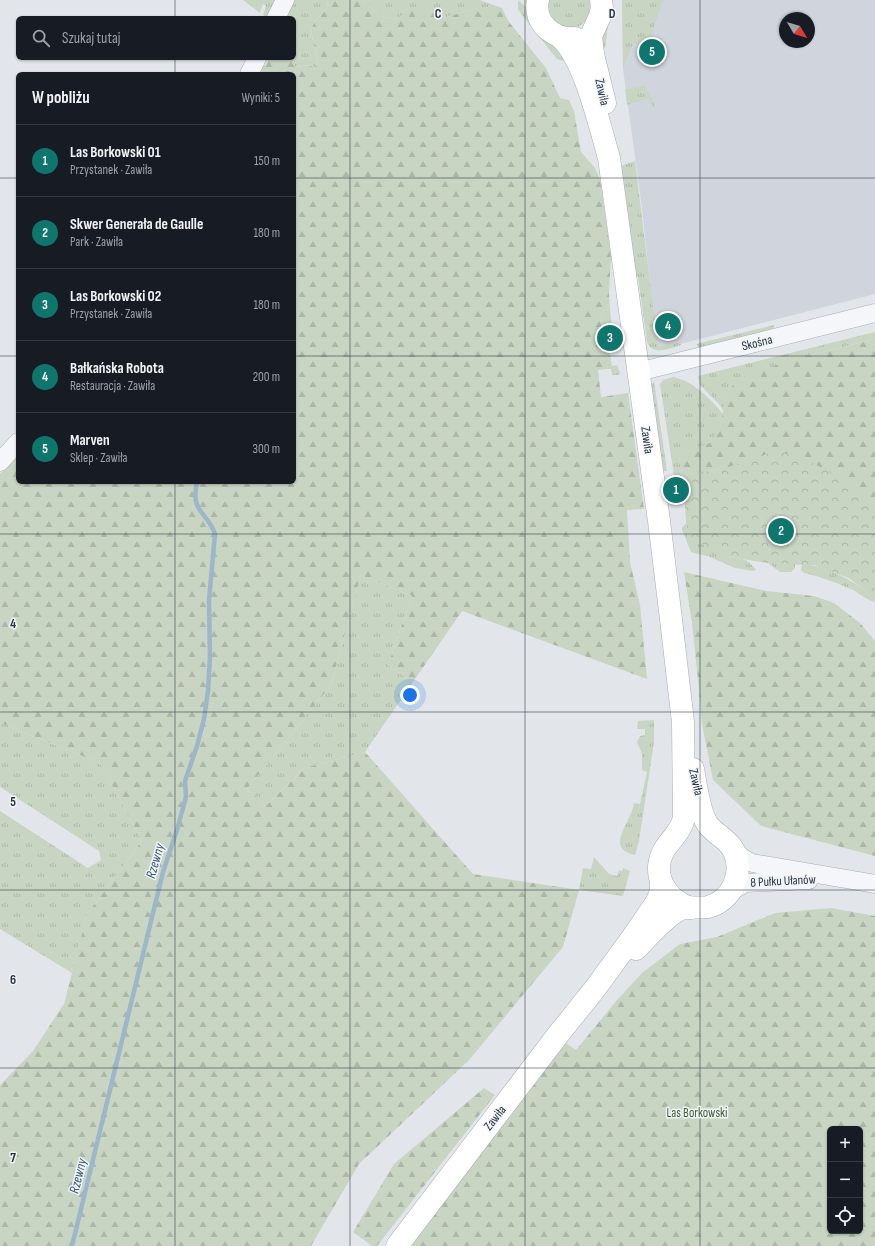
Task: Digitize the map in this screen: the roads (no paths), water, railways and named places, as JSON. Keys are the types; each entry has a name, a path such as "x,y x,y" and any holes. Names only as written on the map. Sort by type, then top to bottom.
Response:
{"street":[{"path":"277,16 285,0"},
{"name":"Zawiła","path":"601,0 602,8 600,16 591,36 593,54 605,103 610,141 609,158"},
{"name":"Zawiła","path":"535,4 541,21 546,28 560,37 571,51 594,106 609,158 660,528 683,722 704,816 711,828 727,843"},
{"path":"560,37 576,38 584,35 594,27"},
{"path":"250,72 256,60"},
{"name":"Skośna","path":"638,372 875,313"},
{"path":"0,462 16,444"},
{"name":"Zawiła","path":"397,1246 557,1036 594,990 656,903 661,892 659,866 661,856 681,827 684,818 683,722"},
{"path":"673,839 681,833 696,830 711,831 727,843 738,867 735,884 730,892"},
{"name":"8 Pułku Ułanów","path":"727,843 743,858 752,863 875,884"},
{"name":"8 Pułku Ułanów","path":"730,892 741,884 750,882 838,878"},
{"name":"Zawiła","path":"661,881 669,895 675,901 692,908"},
{"name":"Zawiła","path":"594,990 675,912 683,908 709,907 724,898 730,892"}],"waterway":[{"name":"Rzewny","path":"72,1246 163,872 186,797 185,781 197,746 204,719 208,691 210,657 209,600 215,534 212,526 200,511 198,506 195,492 197,484"}],"place":[{"name":"Marven","path":"652,52"},
{"name":"Bałkańska Robota","path":"668,326"},
{"name":"Las Borkowski 02","path":"610,338"},
{"name":"Las Borkowski 01","path":"676,490"},
{"name":"Skwer Generała de Gaulle","path":"781,531"}],"park label":[{"name":"Las Borkowski","path":"697,1113"}]}
